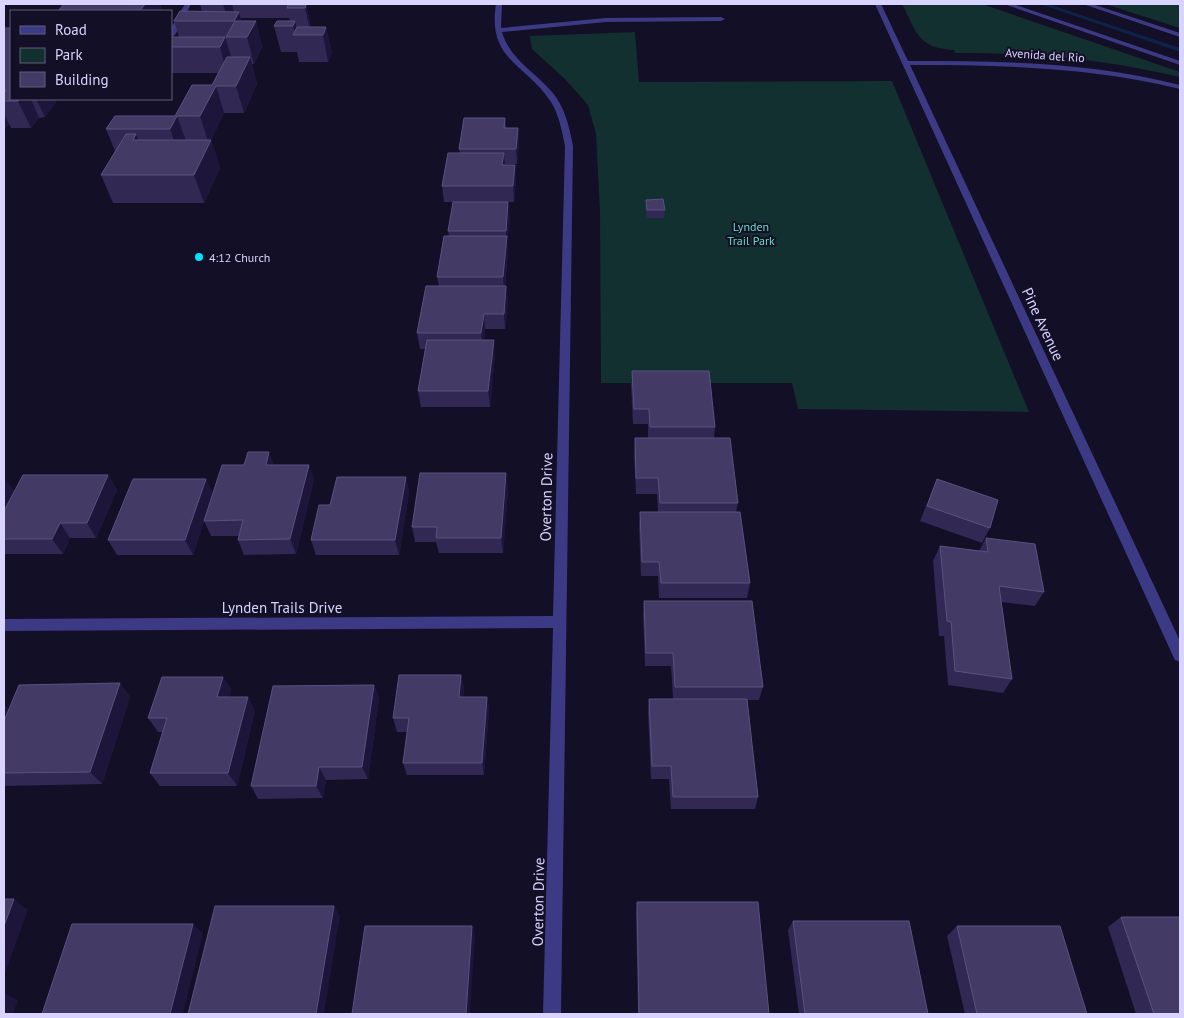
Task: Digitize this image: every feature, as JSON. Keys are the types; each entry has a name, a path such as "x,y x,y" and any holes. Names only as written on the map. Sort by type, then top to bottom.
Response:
{"street":[{"path":"172,32 188,4"},
{"name":"Overton Drive","path":"499,4 499,38 509,54 554,101 565,122 569,146 552,1014"},
{"name":"Pine Avenue","path":"878,4 1180,656"},
{"path":"1007,4 1180,64"},
{"path":"1086,4 1180,35"},
{"path":"498,30 606,20 721,19"},
{"name":"Avenida del Rio","path":"906,63 1010,63 1064,66 1118,73 1180,87"},
{"name":"Lynden Trails Drive","path":"4,625 560,622"}],"green space":[{"path":"902,4 982,4 1180,72 1180,77 1097,61 1069,58 955,53 954,50 942,49 925,42 915,30"},
{"path":"1105,4 1180,4 1180,28"},
{"name":"Lynden Trail Park","path":"635,32 639,82 892,81 1029,412 798,409 792,383 601,383 600,211 596,134 588,105 566,80 532,49 530,36"}],"building":[{"path":"64,4 145,4 141,10 59,10"},
{"path":"288,5 306,5 305,8 287,8"},
{"path":"180,11 239,12 234,21 174,21"},
{"path":"235,21 256,21 247,37 226,37"},
{"path":"277,21 295,21 293,26 274,26"},
{"path":"297,27 326,27 323,35 293,35"},
{"path":"4,28 10,28 10,100 19,100 4,101 6,90 4,90"},
{"path":"172,37 225,37 220,47 172,47"},
{"path":"227,57 250,57 236,86 216,86 200,116 177,116 170,129 106,129 115,116 175,116 192,85 212,85"},
{"path":"464,118 505,118 504,128 518,128 516,149 459,149"},
{"path":"126,134 136,134 133,140 211,140 194,175 101,175"},
{"path":"448,153 504,153 502,165 515,165 513,186 442,186"},
{"path":"663,199 665,210 647,210 646,200"},
{"path":"453,202 508,202 506,231 448,231"},
{"path":"444,236 507,236 503,277 437,277"},
{"path":"426,286 506,286 504,314 484,314 481,333 417,333"},
{"path":"427,340 494,340 488,391 418,391"},
{"path":"632,371 709,371 715,427 650,427 649,409 634,409"},
{"path":"635,438 730,438 738,503 660,503 658,478 636,478"},
{"path":"248,452 269,452 266,465 309,465 290,539 238,540 243,520 204,521 222,465 244,465"},
{"path":"420,473 506,473 501,538 436,538 437,527 412,527"},
{"path":"23,475 108,475 87,523 60,523 52,539 4,539 4,511"},
{"path":"337,477 406,477 395,540 311,540 319,505 330,505"},
{"path":"133,479 206,479 185,540 108,540"},
{"path":"937,479 998,500 990,528 927,506"},
{"path":"640,512 740,512 750,583 661,583 659,562 642,562"},
{"path":"986,538 1035,544 1044,592 999,586 1012,679 955,671 951,622 947,621 940,546 988,552"},
{"path":"644,601 752,601 763,687 675,687 673,653 646,653"},
{"path":"399,675 461,675 459,697 487,697 482,763 403,763 409,718 393,718"},
{"path":"162,677 223,677 217,697 248,697 228,773 150,773 167,718 148,718"},
{"path":"120,683 90,772 4,773 4,721 19,685"},
{"path":"374,685 362,767 319,767 316,786 251,786 273,686"},
{"path":"649,699 747,699 758,797 673,797 671,766 652,766"},
{"path":"4,899 14,899 4,926"},
{"path":"637,902 758,902 769,1014 639,1014"},
{"path":"215,906 334,906 316,1014 188,1014"},
{"path":"1121,917 1180,917 1180,1014 1154,1014"},
{"path":"793,921 909,921 928,1014 805,1014"},
{"path":"72,924 193,924 170,1014 42,1014"},
{"path":"365,926 472,926 466,1014 352,1014"},
{"path":"957,926 1060,926 1087,1014 977,1014"}],"waterway":[{"path":"1043,4 1180,50"}],"place":[{"name":"4:12 Church","path":"199,257"}]}
